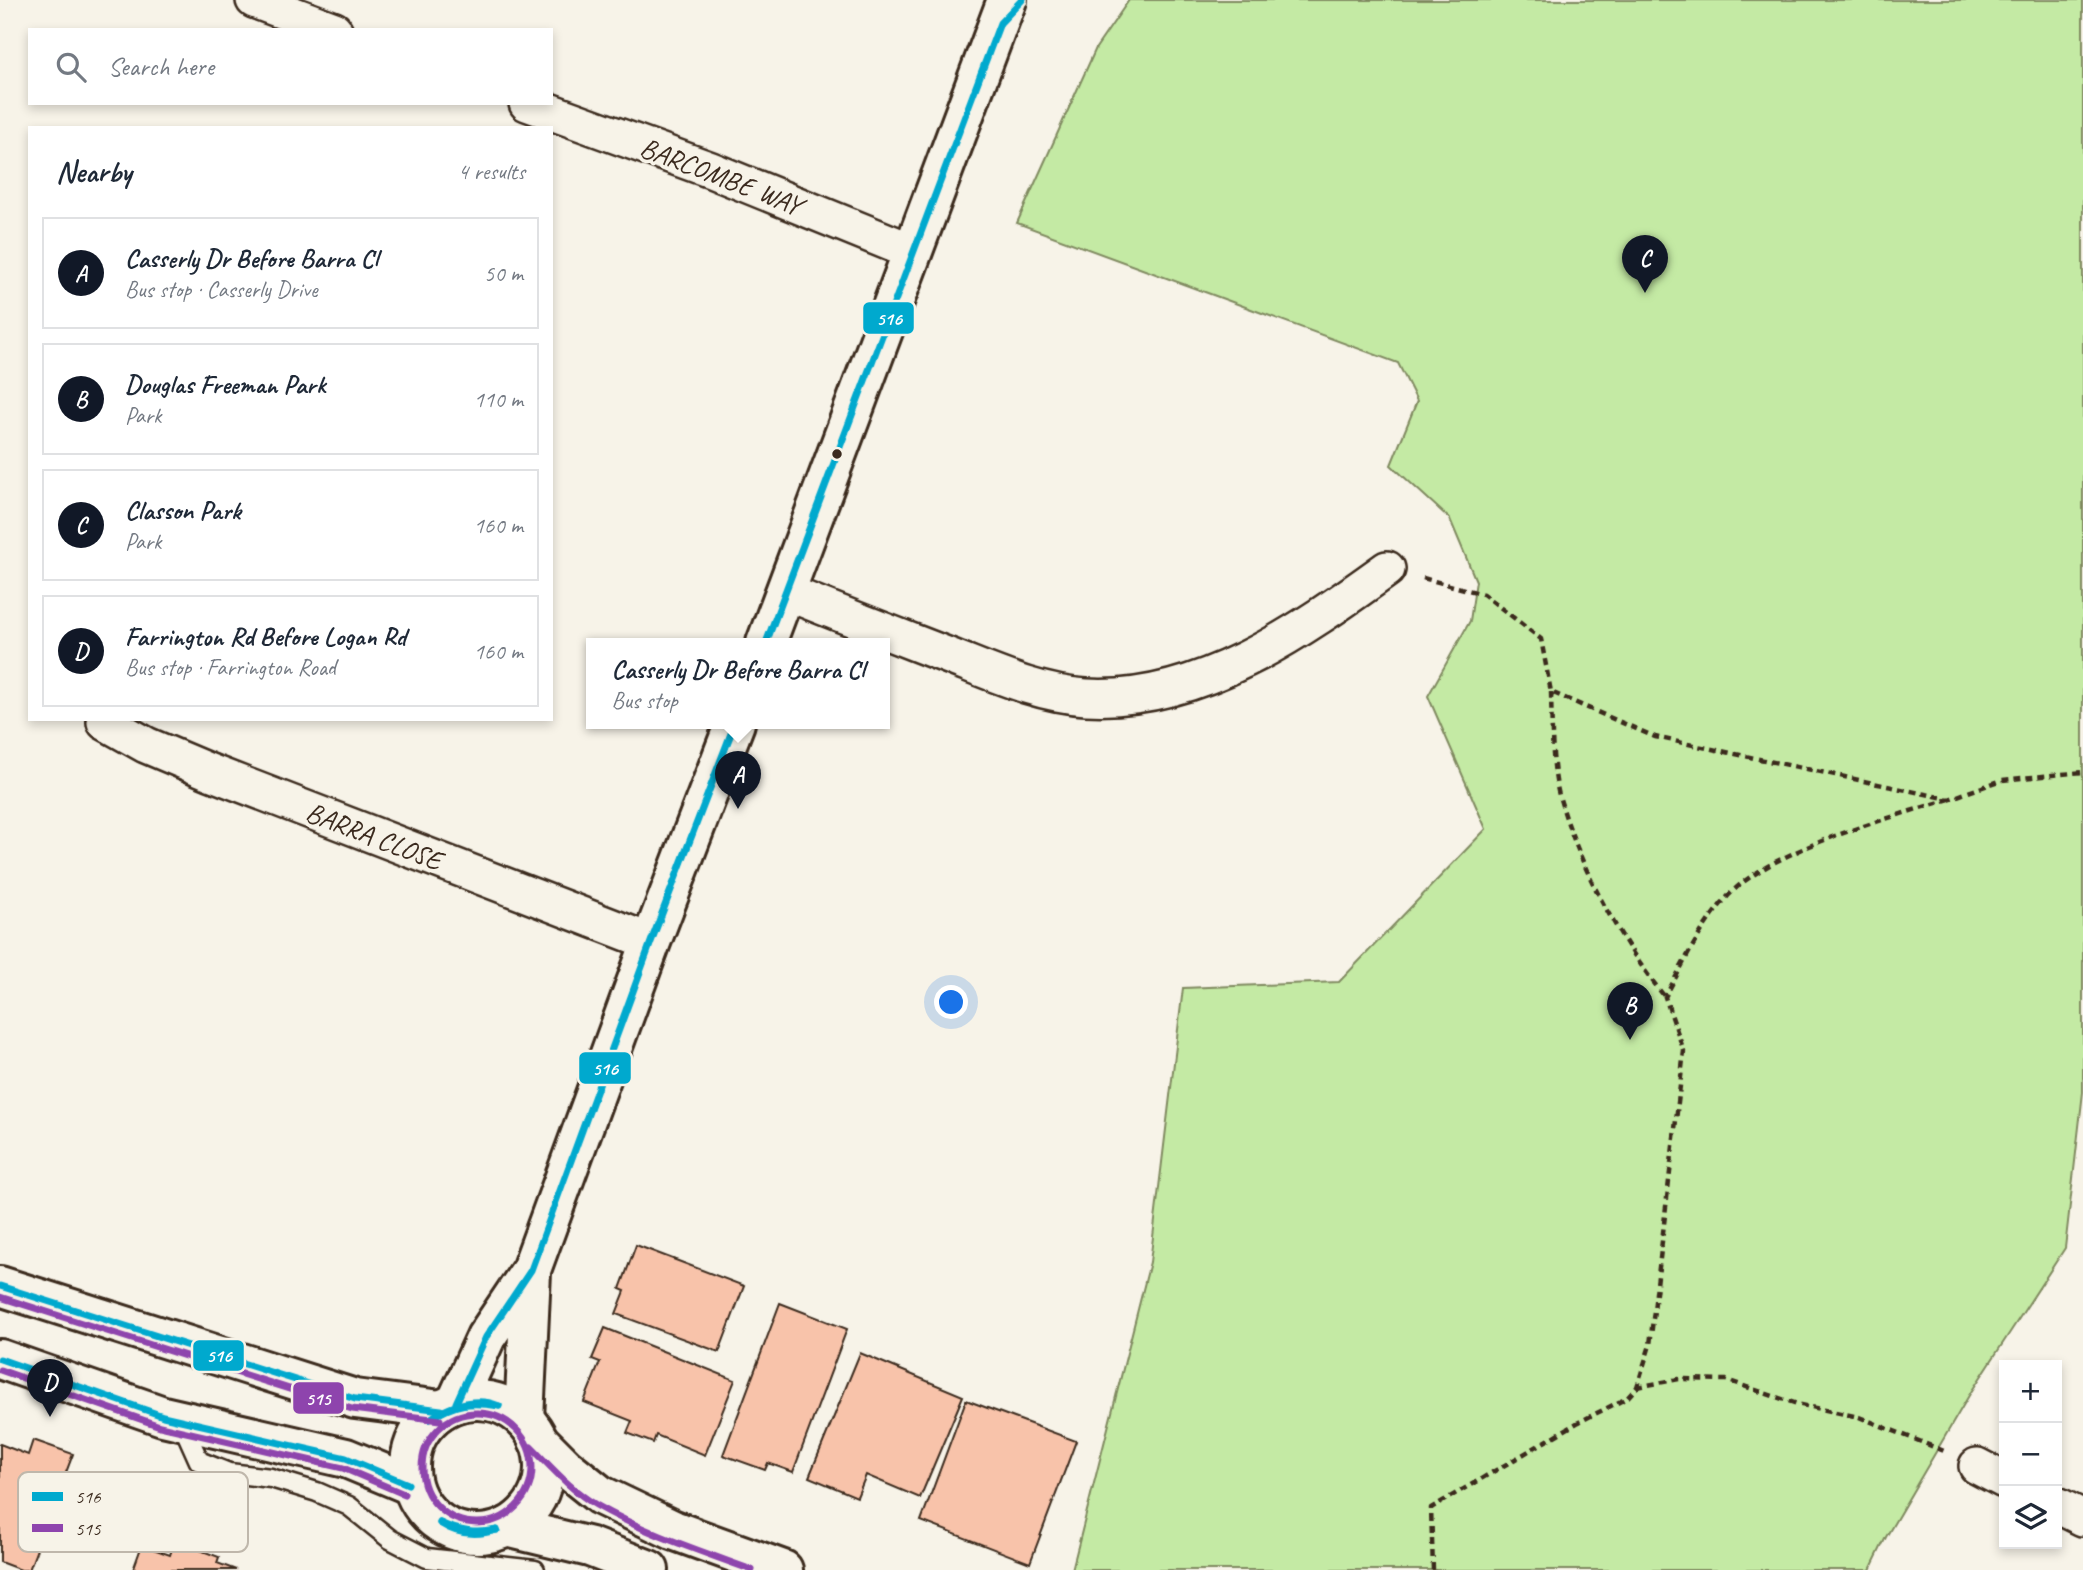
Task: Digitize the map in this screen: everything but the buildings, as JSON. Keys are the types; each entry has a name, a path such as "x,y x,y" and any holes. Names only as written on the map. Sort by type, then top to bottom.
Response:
{"main road":[{"path":"768,638 913,252 1010,8"},
{"path":"531,1270 531,1429 544,1459 543,1479 536,1499 524,1516 507,1527 488,1533 469,1534 449,1529 432,1518 411,1485 409,1464 414,1442 424,1424 449,1406 486,1337 531,1270 651,942 733,729"},
{"path":"0,1286 355,1399 449,1406 490,1401 508,1407 565,1467 600,1496 673,1530 783,1570"},
{"path":"0,1359 181,1420 346,1458 411,1485"},
{"path":"507,1527 590,1547 649,1570"}],"street":[{"path":"265,2 329,28"},
{"name":"BARCOMBE WAY","path":"532,105 711,170 913,252"},
{"path":"786,593 1027,687 1086,697 1140,694 1191,681 1242,663 1325,613 1387,569"},
{"name":"BARRA CLOSE","path":"105,721 146,745 210,772 651,942"},
{"path":"2062,1508 2083,1518"}],"lane":[{"path":"181,1420 199,1461 226,1472"},
{"path":"248,1475 271,1478 349,1506 390,1539 427,1558 536,1570"}],"path":[{"path":"1387,569 1483,594 1541,639 1551,692 1560,797 1589,876 1640,966 1665,997 1684,1051 1650,1345 1636,1387 1627,1398 1577,1423 1431,1508 1433,1570"},
{"path":"1551,692 1655,737 1949,799"},
{"path":"1665,997 1700,934 1730,893 1762,870 1820,842 2002,780 2083,772"},
{"path":"1636,1387 1679,1379 1726,1380 1797,1404 1859,1417 1927,1443 1991,1473"}],"green space":[{"path":"1129,0 2083,0 2083,1092 2065,1248 1971,1392 1886,1537 1870,1570 1072,1570 1150,1262 1183,988 1339,982 1486,829 1428,696 1470,621 1476,581 1450,519 1391,465 1417,401 1398,363 1017,223 1096,48"}],"transit line":[{"name":"516","path":"768,638 1000,23 1022,0"},
{"name":"516","path":"456,1403 486,1337 531,1270 651,942 733,729"},
{"name":"516","path":"0,1286 355,1399 441,1410"},
{"name":"515","path":"0,1297 352,1409 440,1420"},
{"name":"516","path":"0,1359 163,1416 346,1458 408,1484"},
{"name":"515","path":"0,1370 160,1426 343,1468 404,1494"},
{"name":"516","path":"430,1419 446,1410 472,1402 499,1406"},
{"name":"516","path":"430,1419 463,1405 499,1406"},
{"name":"515","path":"477,1413 498,1417 516,1429 528,1447 532,1468 528,1489 516,1507 498,1519 477,1523 456,1519 438,1507 426,1489 422,1468 426,1447 438,1429 456,1417 477,1413"},
{"name":"515","path":"531,1447 570,1486 596,1505 653,1533 752,1570"},
{"name":"516","path":"440,1523 468,1531 497,1530"},
{"name":"516","path":"440,1523 468,1533 497,1530"}],"place":[{"name":"Classon Park","path":"1645,293"},
{"name":"Casserly Dr Before Barra Cl","path":"738,809"},
{"name":"Douglas Freeman Park","path":"1630,1040"},
{"name":"Farrington Rd Before Logan Rd","path":"50,1417"}]}
